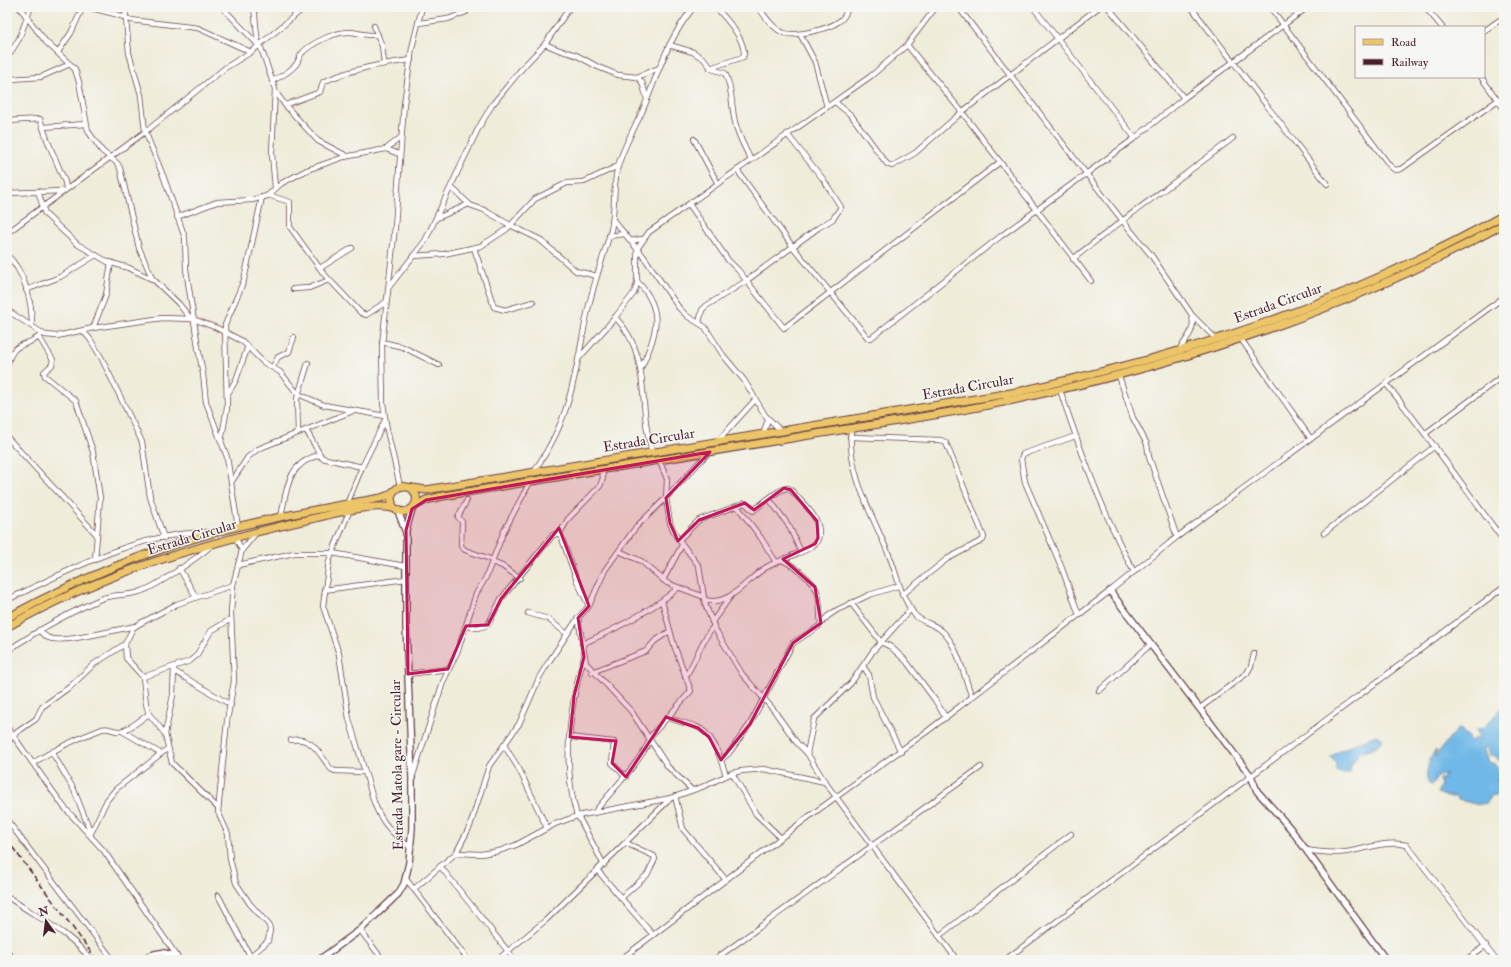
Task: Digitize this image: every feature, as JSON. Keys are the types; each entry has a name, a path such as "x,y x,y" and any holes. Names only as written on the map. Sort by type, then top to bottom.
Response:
{"main road":[{"name":"Estrada Circular","path":"411,487 426,490 782,432 1017,392 1107,371 1216,339 1335,296 1415,261 1504,215"},
{"name":"Estrada Circular","path":"414,508 433,498 1018,399 1119,376 1241,339 1337,303 1456,249 1504,224"},
{"path":"400,486 411,487 417,498 414,508 404,512 397,510 391,501 393,492 400,486"},
{"name":"Estrada Circular","path":"7,618 54,594 130,560 238,527 281,517 381,498 393,492"},
{"name":"Estrada Circular","path":"7,627 96,584 165,558 235,536 378,507 397,510"}],"street":[{"path":"19,7 46,42 70,64 77,74 86,124 90,135 109,157 117,163 122,174 139,248 153,280"},
{"path":"7,58 19,39 31,7"},
{"path":"58,52 71,33 83,7"},
{"path":"87,7 125,18 198,28 250,52"},
{"path":"125,7 128,53 141,95 145,131 164,178 186,243 186,269 192,319 204,374 206,402 227,457 232,481 238,527"},
{"path":"222,7 258,44 264,56 275,89 285,105 318,141 347,156"},
{"path":"254,7 258,44"},
{"path":"7,233 145,131 226,68 250,52 305,7"},
{"path":"400,486 385,418 382,378 382,342 395,227 400,138 404,104 412,48 422,7"},
{"path":"388,288 420,248 437,218 450,187 492,105 524,66 545,44 570,7"},
{"path":"533,473 546,452 565,412 579,358 587,314 613,220 614,190 618,166 623,150 647,99 669,44 680,24 694,7"},
{"path":"710,68 743,57 744,54 736,32 729,20 715,7"},
{"path":"758,7 775,28 784,33 800,34 839,22 845,15 848,7"},
{"path":"579,358 616,317 634,293 637,281 637,249 642,239 649,232 717,182 737,170 871,76 907,45 936,7"},
{"path":"958,7 980,38 1162,270 1192,315 1216,339"},
{"path":"1033,7 1135,138"},
{"path":"835,102 851,116 889,166 915,153 962,112 1098,7"},
{"path":"1108,7 1184,98"},
{"path":"1191,7 1327,184"},
{"path":"1270,7 1390,166 1395,170 1401,169 1498,100"},
{"path":"737,170 794,247 868,338 871,338 1001,236 1086,172 1135,138 1184,98 1308,7"},
{"path":"1425,7 1441,26"},
{"path":"419,23 448,18 466,12"},
{"path":"1485,30 1504,17"},
{"path":"374,26 378,35 384,63"},
{"path":"272,81 281,77 296,64 301,53 332,36 346,32 368,36 378,35"},
{"path":"800,34 815,62 827,107"},
{"path":"545,44 559,50 576,54 610,72 637,77 659,68"},
{"path":"669,44 699,55 710,68 723,72 727,76 731,88 735,124 740,139 751,160"},
{"path":"907,45 962,112 1091,281"},
{"path":"285,105 320,92 323,82 330,79 384,63 411,60"},
{"path":"7,76 10,79 41,77 70,64"},
{"path":"637,77 642,82 647,99"},
{"path":"1482,78 1504,107"},
{"path":"275,89 272,154 276,188"},
{"path":"7,121 38,118 65,182 64,190"},
{"path":"43,127 86,124"},
{"path":"699,323 702,310 706,306 746,281 818,228 833,219 841,207 823,178 787,134"},
{"path":"177,217 217,202 252,200 268,195 289,179 307,170 347,156 386,149 400,138"},
{"path":"1073,259 1122,220 1166,190 1233,138"},
{"path":"694,139 717,182"},
{"path":"386,149 399,154"},
{"path":"689,204 728,260 738,270 784,328 1000,162"},
{"path":"413,256 444,254 483,245 510,225 535,199 567,183 584,182 618,166"},
{"path":"65,182 72,184"},
{"path":"450,187 469,204 484,210 543,242 576,272 597,276"},
{"path":"7,193 64,190"},
{"path":"38,191 45,214 77,244 96,256 129,268 153,280 178,303 192,319"},
{"path":"268,195 290,202 290,227 329,280 363,314 366,314 386,302"},
{"path":"221,442 227,408 225,331 227,320 244,280 262,197"},
{"path":"437,218 469,204"},
{"path":"613,220 637,249 679,308 687,316 705,327 723,355 744,380 768,419 782,432"},
{"path":"609,236 624,234"},
{"path":"630,240 642,239"},
{"path":"320,268 352,248"},
{"path":"420,248 428,254"},
{"path":"474,248 494,307 505,310 533,302"},
{"path":"7,255 20,275 26,290 31,309 32,325"},
{"path":"26,290 60,277 96,256"},
{"path":"93,328 106,295 110,262"},
{"path":"293,289 309,288 329,280"},
{"path":"637,281 648,294 657,320 651,346 641,368"},
{"path":"620,960 781,838 946,718 1177,537 1387,385 1504,297"},
{"path":"7,310 14,316 32,325 41,335 53,360 52,365 44,372 45,376 76,402 93,452 100,498 95,560"},
{"path":"1178,351 1192,331 1194,325 1192,315"},
{"path":"616,317 631,337 641,368 646,425 652,453"},
{"path":"7,365 8,357 12,351 20,345 41,335 56,336 93,328 162,318 192,319 225,331 242,341 263,362 273,367 285,377 298,394 324,405 385,418"},
{"path":"83,331 90,339 101,357 142,442 150,497 164,538"},
{"path":"273,367 278,357 289,352 294,336"},
{"path":"1241,339 1311,439"},
{"path":"382,342 402,347 439,365"},
{"path":"227,395 236,380 248,346"},
{"path":"298,433 296,407 298,394 308,363"},
{"path":"1426,433 1504,375"},
{"path":"1119,376 1133,418 1147,444 1149,457 1177,537"},
{"path":"1387,385 1426,433 1504,541"},
{"path":"1060,390 1076,436 1117,541 1134,572"},
{"path":"717,442 755,400"},
{"path":"232,481 253,452 353,411"},
{"path":"346,504 385,418"},
{"path":"763,435 768,419"},
{"path":"850,428 850,453 855,474 890,556 902,595 920,619 936,626 947,636 964,671 972,697"},
{"path":"306,430 322,458 362,467"},
{"path":"1076,436 1023,454 1020,459 1025,482 1061,566 1079,615"},
{"path":"7,437 98,535"},
{"path":"850,437 941,440 946,443 984,537 982,540 947,559 902,595"},
{"path":"1324,533 1435,446"},
{"path":"414,889 456,853 470,826 489,766 519,724 540,676 578,618 589,606 597,585 618,551 645,517 666,498 710,452"},
{"path":"281,517 291,475 302,462 319,455"},
{"path":"659,460 667,479 666,498 670,523 680,543 699,566 704,598 713,624 742,674 763,697 807,753 835,798 957,960"},
{"path":"466,626 478,628 488,625 501,599 554,536 560,533 568,519 600,486 603,478 602,470"},
{"path":"412,778 448,670 458,650 476,594 493,561 504,531 530,482"},
{"path":"663,580 680,543 699,520 747,503 753,511 766,500 770,500 779,490 788,488 817,521 817,541 801,552 776,562 762,570 731,596 703,639 696,659 686,677"},
{"path":"467,500 458,517 462,522 460,546 465,550 493,561 520,578"},
{"path":"770,500 789,526 801,552"},
{"path":"737,506 761,538 776,562"},
{"name":"Estrada Matola gare - Circular","path":"319,960 360,930 398,894 406,879 411,848 412,778 408,674 406,530 414,508"},
{"name":"Estrada Matola gare - Circular","path":"397,510 406,530"},
{"path":"349,512 332,553 324,590 323,606 337,648 349,719 378,815 393,834 411,848"},
{"path":"1500,535 1500,529 1504,523"},
{"path":"218,895 248,958 268,941 270,930 269,925 247,899 236,883 230,859 228,834 218,816 218,808 234,681 231,619 233,585 242,550 258,531"},
{"path":"7,600 95,560 140,543 194,532 220,532"},
{"path":"560,533 576,581 589,606"},
{"path":"235,536 242,550"},
{"path":"7,651 39,630 103,598 117,594 141,592 204,552 216,542"},
{"path":"618,551 641,561 663,580 678,588 704,598 719,601 731,596"},
{"path":"238,565 283,554 332,553 406,566"},
{"path":"782,560 795,568 815,587 818,597 821,623"},
{"path":"179,568 196,597"},
{"path":"324,590 406,579"},
{"path":"39,630 49,639 56,640 136,626 167,608 233,585"},
{"path":"721,760 739,740 793,642 812,631 828,616 851,603 898,586"},
{"path":"1005,960 1504,587"},
{"path":"582,644 618,627 662,601 678,588"},
{"path":"1110,591 1251,776 1257,790 1274,808 1306,850 1386,960"},
{"path":"594,812 607,795 626,777 638,761 649,739 690,692 662,601"},
{"path":"851,603 881,642 891,647 906,660 946,718"},
{"path":"807,753 814,719 851,683 873,651 911,609"},
{"path":"528,613 548,619 567,634"},
{"path":"578,618 584,657 592,672 631,711 668,766 692,790"},
{"path":"143,677 174,669 196,656 211,631 231,619"},
{"path":"7,744 13,735 37,717 40,709 71,686 94,664 125,644 136,626"},
{"path":"592,672 646,650 670,631"},
{"path":"125,644 126,658 143,677 146,704 149,714 165,734"},
{"path":"1099,691 1151,644"},
{"path":"1200,708 1247,673 1251,666 1254,654"},
{"path":"584,657 574,696 570,737 571,792 578,816 604,865"},
{"path":"863,666 869,675 873,697 901,752"},
{"path":"174,669 230,705"},
{"path":"174,669 173,695 165,734 167,748 172,763 218,808"},
{"path":"408,674 448,670"},
{"path":"122,731 149,714"},
{"path":"667,717 702,730 714,744 726,775"},
{"path":"7,727 64,807 104,851 179,960"},
{"path":"33,762 105,729 122,731 160,753"},
{"path":"570,737 614,742 612,763 626,777"},
{"path":"291,740 298,739 310,742 331,769 335,771 365,772"},
{"path":"504,745 519,769 547,828"},
{"path":"90,834 107,800 116,789 167,748"},
{"path":"52,752 74,790 90,834"},
{"path":"714,960 872,846 913,814 981,767"},
{"path":"456,853 481,854 499,851 516,846 547,828 578,816 673,797 732,773 764,769 825,782"},
{"path":"732,773 741,792 756,814 781,838"},
{"path":"497,960 546,920 673,797"},
{"path":"673,797 683,829 726,880"},
{"path":"7,820 113,960"},
{"path":"939,936 1071,834"},
{"path":"1306,850 1330,853 1347,852 1390,842 1407,845 1486,945 1496,960"},
{"path":"621,898 647,874 655,859 654,856 626,843"},
{"path":"440,866 515,960"},
{"path":"598,871 653,935"},
{"path":"406,879 468,960"},
{"path":"7,896 50,922 72,939 91,960"},
{"path":"360,930 383,960"},
{"path":"1466,960 1486,945"},
{"path":"141,960 156,953 162,952 179,960"},
{"path":"7,953 12,960"}],"highlighted area":[{"path":"710,452 666,498 670,523 678,541 699,520 745,503 754,510 784,488 791,490 817,521 818,538 815,544 783,559 815,587 821,623 793,643 750,724 721,760 709,737 698,728 666,717 626,777 612,763 616,741 570,737 574,696 584,657 578,618 589,606 559,528 501,599 488,625 466,626 448,669 408,674 406,530 412,509 426,500"}],"water":[{"path":"1500,709 1504,709 1504,770 1502,761 1499,761 1496,756 1490,756 1488,747 1484,748 1484,752 1488,762 1496,764 1498,770 1502,774 1501,779 1496,780 1504,783 1502,790 1504,791 1504,796 1492,795 1487,803 1479,804 1458,800 1456,797 1448,797 1437,793 1441,785 1439,779 1444,779 1444,776 1447,773 1437,777 1432,785 1427,781 1427,772 1436,750 1435,757 1450,737 1454,735 1457,729 1462,730 1463,734 1467,735 1470,742 1475,738 1479,742 1476,730 1485,727"},
{"path":"1377,735 1383,739 1373,748 1360,752 1351,765 1350,772 1342,774 1336,770 1336,763 1331,757 1352,745"}],"railway":[{"path":"7,840 97,960"}]}
